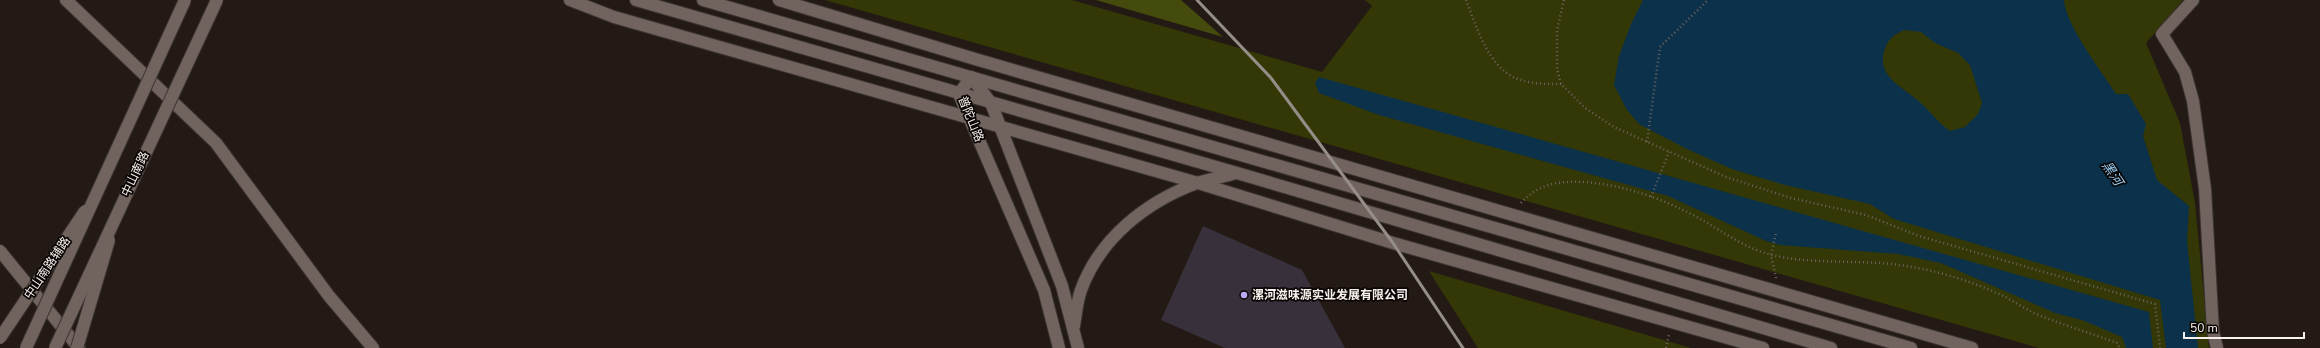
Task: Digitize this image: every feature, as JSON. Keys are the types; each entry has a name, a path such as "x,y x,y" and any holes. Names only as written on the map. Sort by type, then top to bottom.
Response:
{"main road":[{"path":"66,0 216,143 329,296 373,348"},
{"path":"26,348 185,0"},
{"name":"中山南路","path":"55,348 217,0"},
{"path":"570,0 614,17 1000,128 1198,183 1393,243 1763,348"},
{"path":"636,0 1237,173 1831,348"},
{"path":"703,0 1911,348"},
{"path":"779,0 975,59 1972,348"},
{"path":"2193,0 2162,34 2185,72 2193,101 2205,189 2213,331 2217,348"},
{"path":"971,77 975,59"},
{"name":"普陀山路","path":"1059,348 1044,290 959,94 971,77 991,103 1062,286 1078,348"},
{"path":"1073,329 1080,290 1102,249 1132,219 1172,194 1198,183 1237,173"},
{"name":"中山南路辅路","path":"0,338 93,199"},
{"path":"78,348 118,211"},
{"path":"0,251 78,348"}],"path":[{"path":"1466,0 1489,52 1502,69 1517,79 1542,84 1561,84"},
{"path":"1564,0 1557,30 1557,70 1561,84 1585,108 1614,127 1726,177 1791,198 1866,215 1919,236 2155,304 2160,348"},
{"path":"1647,142 1660,47 1708,0"},
{"path":"1651,197 1669,152"},
{"path":"1511,214 1533,190 1562,181 1608,184 1651,197 1703,221 1733,240 1771,255 1807,261 1856,260 1910,266 1954,276 1997,293 2035,313 2117,343 2120,348"},
{"path":"1776,233 1771,255 1779,292"}],"green space":[{"path":"825,0 1072,0 1322,72 1372,6 1365,0 2183,0 2146,43 2180,123 2195,203 2209,348 2039,348"},
{"path":"1096,0 1181,0 1223,37"},
{"path":"1429,271 1691,348 1478,348"}],"water":[{"name":"黑河","path":"1643,0 2064,0 2071,22 2094,61 2116,94 2128,94 2146,124 2143,136 2157,180 2189,206 2187,241 2198,348 2166,348 2160,300 1894,219 1870,204 1785,185 1732,169 1687,149 1639,124 1627,110 1614,85 1619,56 1631,24","holes":["1904,30 1921,32 1935,43 1958,53 1970,65 1982,103 1978,114 1965,127 1950,131 1942,125 1921,103 1900,87 1888,75 1884,68 1884,52 1891,38"]},
{"path":"1319,77 2149,312 2153,348 2126,348 2122,337 2082,320 2055,313 1941,263 1898,254 1780,245 1766,241 1668,196 1379,115 1319,93 1315,83"}],"building":[{"name":"漯河滋味源实业发展有限公司","path":"1203,226 1302,270 1345,348 1225,348 1161,320"}],"railway":[{"path":"1197,0 1271,78 1393,243 1463,348"}],"place":[{"name":"漯河滋味源实业发展有限公司","path":"1244,295"}]}
